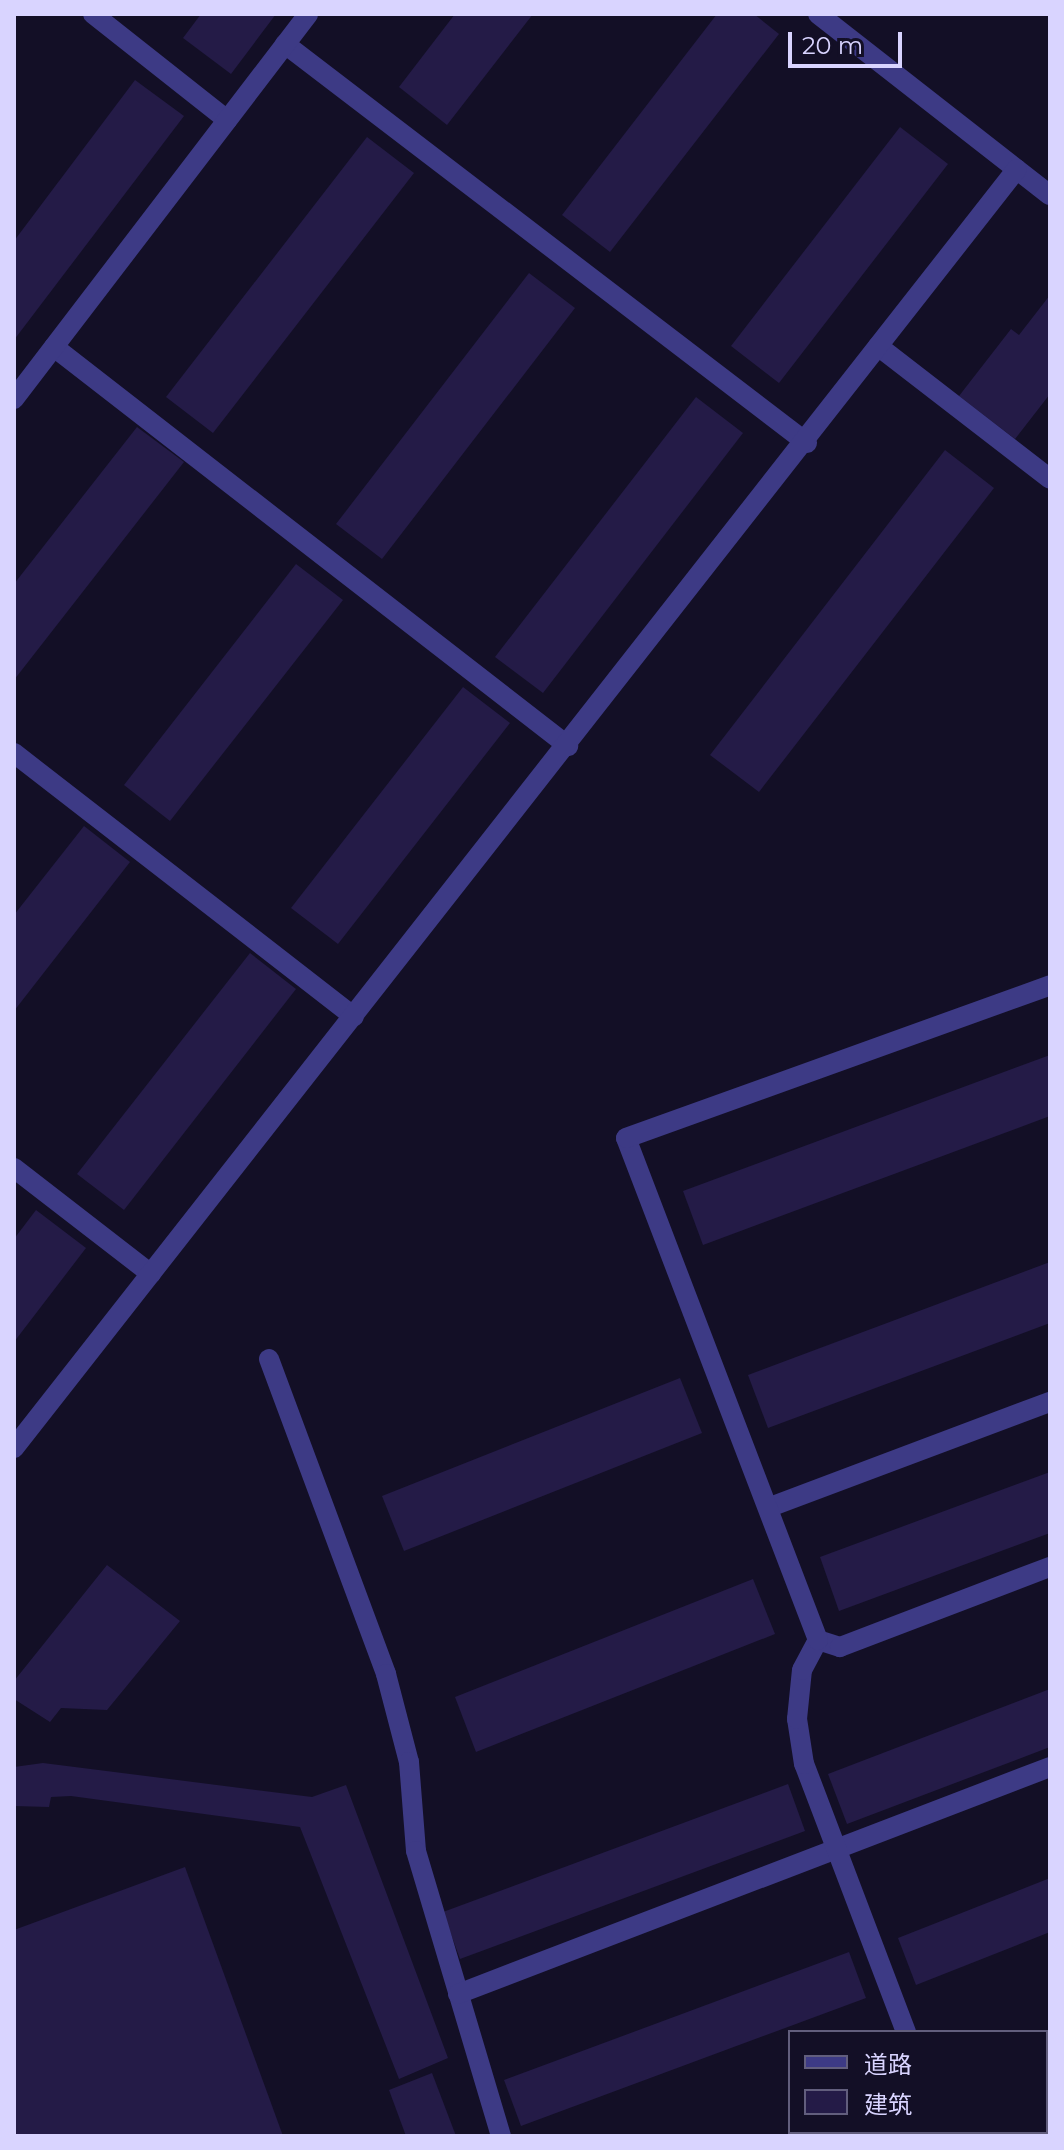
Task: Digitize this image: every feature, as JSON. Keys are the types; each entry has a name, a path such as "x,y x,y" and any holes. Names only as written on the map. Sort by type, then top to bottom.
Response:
{"street":[{"path":"93,14 227,120"},
{"path":"14,399 308,14"},
{"path":"818,14 1050,195"},
{"path":"285,44 807,443"},
{"path":"14,1448 807,443 878,346 1017,169"},
{"path":"878,346 1050,479"},
{"path":"54,347 568,746"},
{"path":"14,753 354,1017"},
{"path":"905,2030 804,1764 797,1719 802,1670 818,1640 770,1507 626,1138 1050,985"},
{"path":"14,1168 151,1274"},
{"path":"269,1359 386,1674 409,1762 416,1851 501,2136"},
{"path":"770,1507 1050,1402"},
{"path":"818,1640 840,1647 1050,1567"},
{"path":"458,1994 1050,1767"}],"building":[{"path":"201,14 276,14 231,74 183,38"},
{"path":"455,14 533,14 447,125 399,87"},
{"path":"717,14 754,14 779,34 610,252 562,215"},
{"path":"135,80 184,116 14,340 14,241"},
{"path":"900,127 948,164 779,383 731,346"},
{"path":"367,137 414,173 213,433 166,397"},
{"path":"529,273 575,308 382,559 336,524"},
{"path":"1050,295 1050,394 1015,439 959,396 1011,329 1019,335"},
{"path":"696,397 743,433 543,693 495,657"},
{"path":"137,427 184,462 14,680 14,584"},
{"path":"945,450 994,488 759,792 710,755"},
{"path":"296,564 343,600 170,821 124,785"},
{"path":"463,687 510,723 338,944 291,908"},
{"path":"84,826 130,862 14,1011 14,915"},
{"path":"250,953 296,989 124,1210 77,1174"},
{"path":"1050,1055 1050,1116 703,1245 683,1191"},
{"path":"36,1210 86,1248 14,1342 14,1239"},
{"path":"1050,1262 1050,1323 768,1428 748,1375"},
{"path":"680,1378 702,1433 404,1551 382,1496"},
{"path":"1050,1472 1050,1533 839,1611 820,1557"},
{"path":"107,1565 180,1621 107,1710 61,1708 50,1722 14,1699 14,1681"},
{"path":"753,1579 775,1634 476,1752 455,1697"},
{"path":"1050,1689 1050,1747 847,1824 828,1774"},
{"path":"43,1763 312,1797 346,1785 448,2058 399,2079 300,1827 71,1796 51,1797 49,1807 14,1806 14,1767"},
{"path":"788,1784 805,1831 460,1959 443,1912"},
{"path":"185,1867 283,2136 14,2136 14,1930"},
{"path":"1050,1878 1050,1932 916,1985 898,1938"},
{"path":"849,1952 866,1998 521,2126 504,2080"},
{"path":"1050,2067 1048,2122 1048,2068"},
{"path":"432,2073 456,2136 406,2136 389,2090"},
{"path":"920,2134 920,2136 869,2136"}]}
